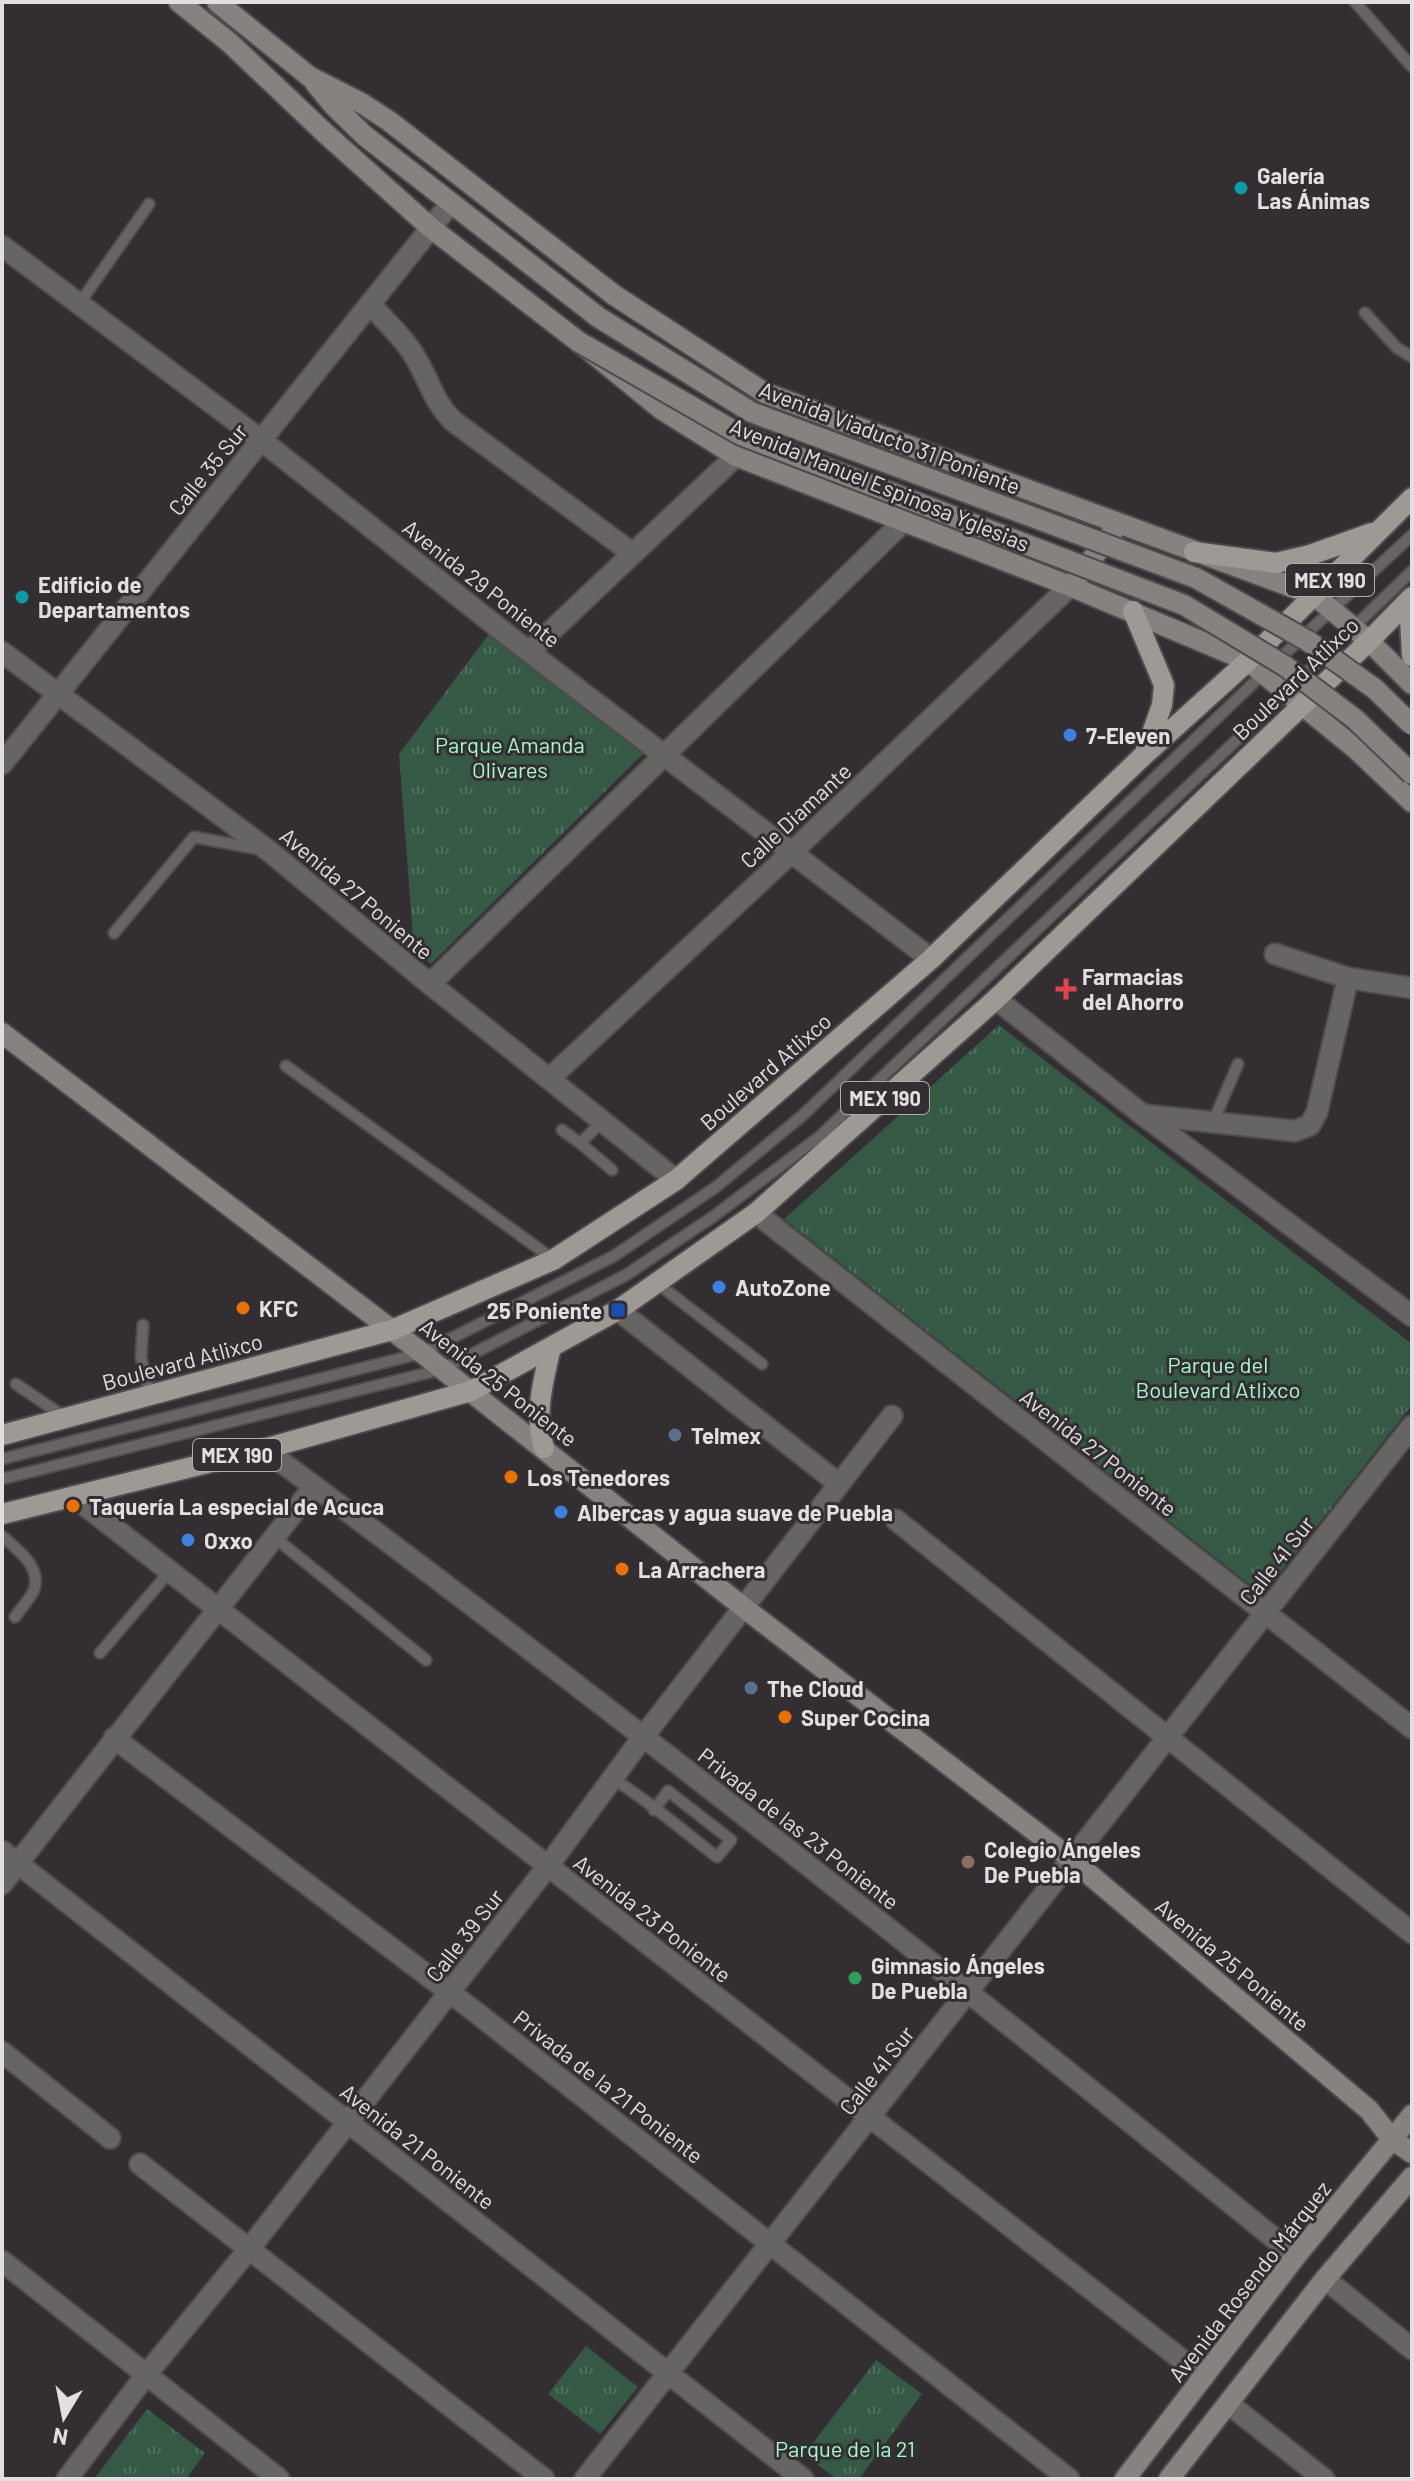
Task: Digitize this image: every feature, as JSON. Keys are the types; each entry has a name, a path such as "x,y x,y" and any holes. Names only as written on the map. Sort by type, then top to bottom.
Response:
{"main road":[{"name":"Avenida Manuel Espinosa Yglesias","path":"179,2 230,43 431,228 661,409 736,456 1133,611 1255,668 1356,749 1412,802"},
{"name":"Avenida Manuel Espinosa Yglesias","path":"217,2 310,77 389,121 614,295 765,393 1314,595 1369,641 1412,684"},
{"name":"Avenida Viaducto 31 Poniente","path":"310,77 365,136 598,317 751,412 1196,578 1308,641 1375,689 1412,725"},
{"path":"579,342 741,435 1184,605 1285,666 1355,719 1412,774"},
{"name":"Boulevard Atlixco","path":"2,1435 392,1330 553,1260 676,1180 931,959 1144,755 1255,668 1314,595 1412,498"},
{"path":"1070,586 1119,524"},
{"path":"1194,552 1276,563 1310,555 1380,530"},
{"path":"1411,599 1412,656"},
{"name":"Boulevard Atlixco","path":"2,1514 264,1449 471,1391 618,1310 756,1213 996,999 1294,699 1369,641 1411,599"},
{"path":"1133,611 1164,685 1162,705 1144,755"},
{"name":"Avenida 25 Poniente","path":"2,1033 443,1369 743,1607 1071,1859 1369,2110 1405,2128 1412,2153"},
{"path":"544,1448 539,1430 540,1395 551,1347"},
{"name":"Avenida Rosendo Márquez","path":"1125,2479 1296,2256 1405,2128"},
{"path":"1169,2479 1325,2279 1412,2177"}],"street":[{"name":"Calle 35 Sur","path":"2,764 450,204"},
{"name":"Avenida 29 Poniente","path":"2,246 261,440 529,652 931,959"},
{"path":"370,304 409,348 439,407 453,421 632,553"},
{"path":"529,652 736,456"},
{"path":"430,984 904,521"},
{"name":"Calle Diamante","path":"550,1078 1070,586"},
{"name":"Avenida 27 Poniente","path":"2,652 269,851 676,1180"},
{"path":"1275,954 1348,978 1412,988"},
{"path":"1143,1115 1295,1131 1310,1125 1317,1112 1348,978"},
{"path":"996,999 1143,1115 1412,1316"},
{"name":"Avenida 27 Poniente","path":"756,1213 1412,1728"},
{"path":"618,1310 839,1484"},
{"name":"Calle 39 Sur","path":"67,2479 548,1866 643,1737 892,1416"},
{"name":"Calle 41 Sur","path":"585,2479 1412,1426"},
{"name":"Privada de las 23 Poniente","path":"264,1449 643,1737 968,1990 1296,2256"},
{"path":"2,1884 10,1857 114,1738 219,1610 314,1486"},
{"name":"Avenida 23 Poniente","path":"73,1496 1204,2377"},
{"path":"896,1520 1412,1933"},
{"name":"Privada de la 21 Poniente","path":"114,1738 450,1992 1069,2479"},
{"name":"Avenida 21 Poniente","path":"10,1857 803,2479"},
{"path":"2,2052 110,2138"},
{"path":"140,2164 544,2479"},
{"path":"2,2261 279,2479"},
{"path":"1325,2279 1412,2349"},
{"path":"1229,2404 1324,2479"}],"lane":[{"path":"1355,2 1412,67"},
{"path":"79,304 149,204"},
{"path":"1365,313 1397,348 1412,357"},
{"path":"2,1459 422,1353 614,1256 716,1187 803,1115 1255,668 1332,610 1412,535"},
{"path":"2,1479 443,1369 626,1275 714,1216 819,1137 1294,699 1353,628 1412,571"},
{"path":"114,933 194,837 269,851"},
{"path":"1213,1122 1238,1064"},
{"path":"286,1066 553,1260"},
{"path":"580,1143 603,1121"},
{"path":"562,1130 612,1170"},
{"path":"657,1283 762,1364"},
{"path":"143,1325 141,1357 150,1395"},
{"path":"16,1384 65,1418"},
{"path":"2,1536 29,1563 36,1575 34,1590 15,1617"},
{"path":"274,1537 426,1660"},
{"path":"100,1653 170,1571"},
{"path":"613,1779 634,1792 654,1810 717,1857 731,1840 668,1791 654,1810"}],"green space":[{"name":"Parque Amanda Olivares","path":"492,630 649,748 431,964 414,950 399,754"},
{"name":"Parque del Boulevard Atlixco","path":"999,1025 1412,1344 1412,1405 1263,1595 784,1219"},
{"path":"586,2346 638,2387 600,2434 548,2394"},
{"name":"Parque de la 21","path":"876,2360 922,2394 859,2479 837,2479 804,2455"},
{"path":"147,2409 205,2453 186,2479 94,2479"}],"place":[{"name":"Galería Las Ánimas","path":"1241,188"},
{"name":"Edificio de Departamentos","path":"22,597"},
{"name":"7-Eleven","path":"1070,735"},
{"name":"Farmacias del Ahorro","path":"1066,989"},
{"name":"AutoZone","path":"719,1287"},
{"name":"KFC","path":"243,1308"},
{"name":"25 Poniente","path":"618,1310"},
{"name":"Telmex","path":"675,1435"},
{"name":"Los Tenedores","path":"511,1477"},
{"name":"Taquería La especial de Acuca","path":"73,1506"},
{"name":"Albercas y agua suave de Puebla","path":"561,1512"},
{"name":"Oxxo","path":"188,1540"},
{"name":"La Arrachera","path":"622,1569"},
{"name":"The Cloud","path":"751,1688"},
{"name":"Super Cocina","path":"785,1717"},
{"name":"Colegio Ángeles De Puebla","path":"968,1862"},
{"name":"Gimnasio Ángeles De Puebla","path":"855,1978"}]}
